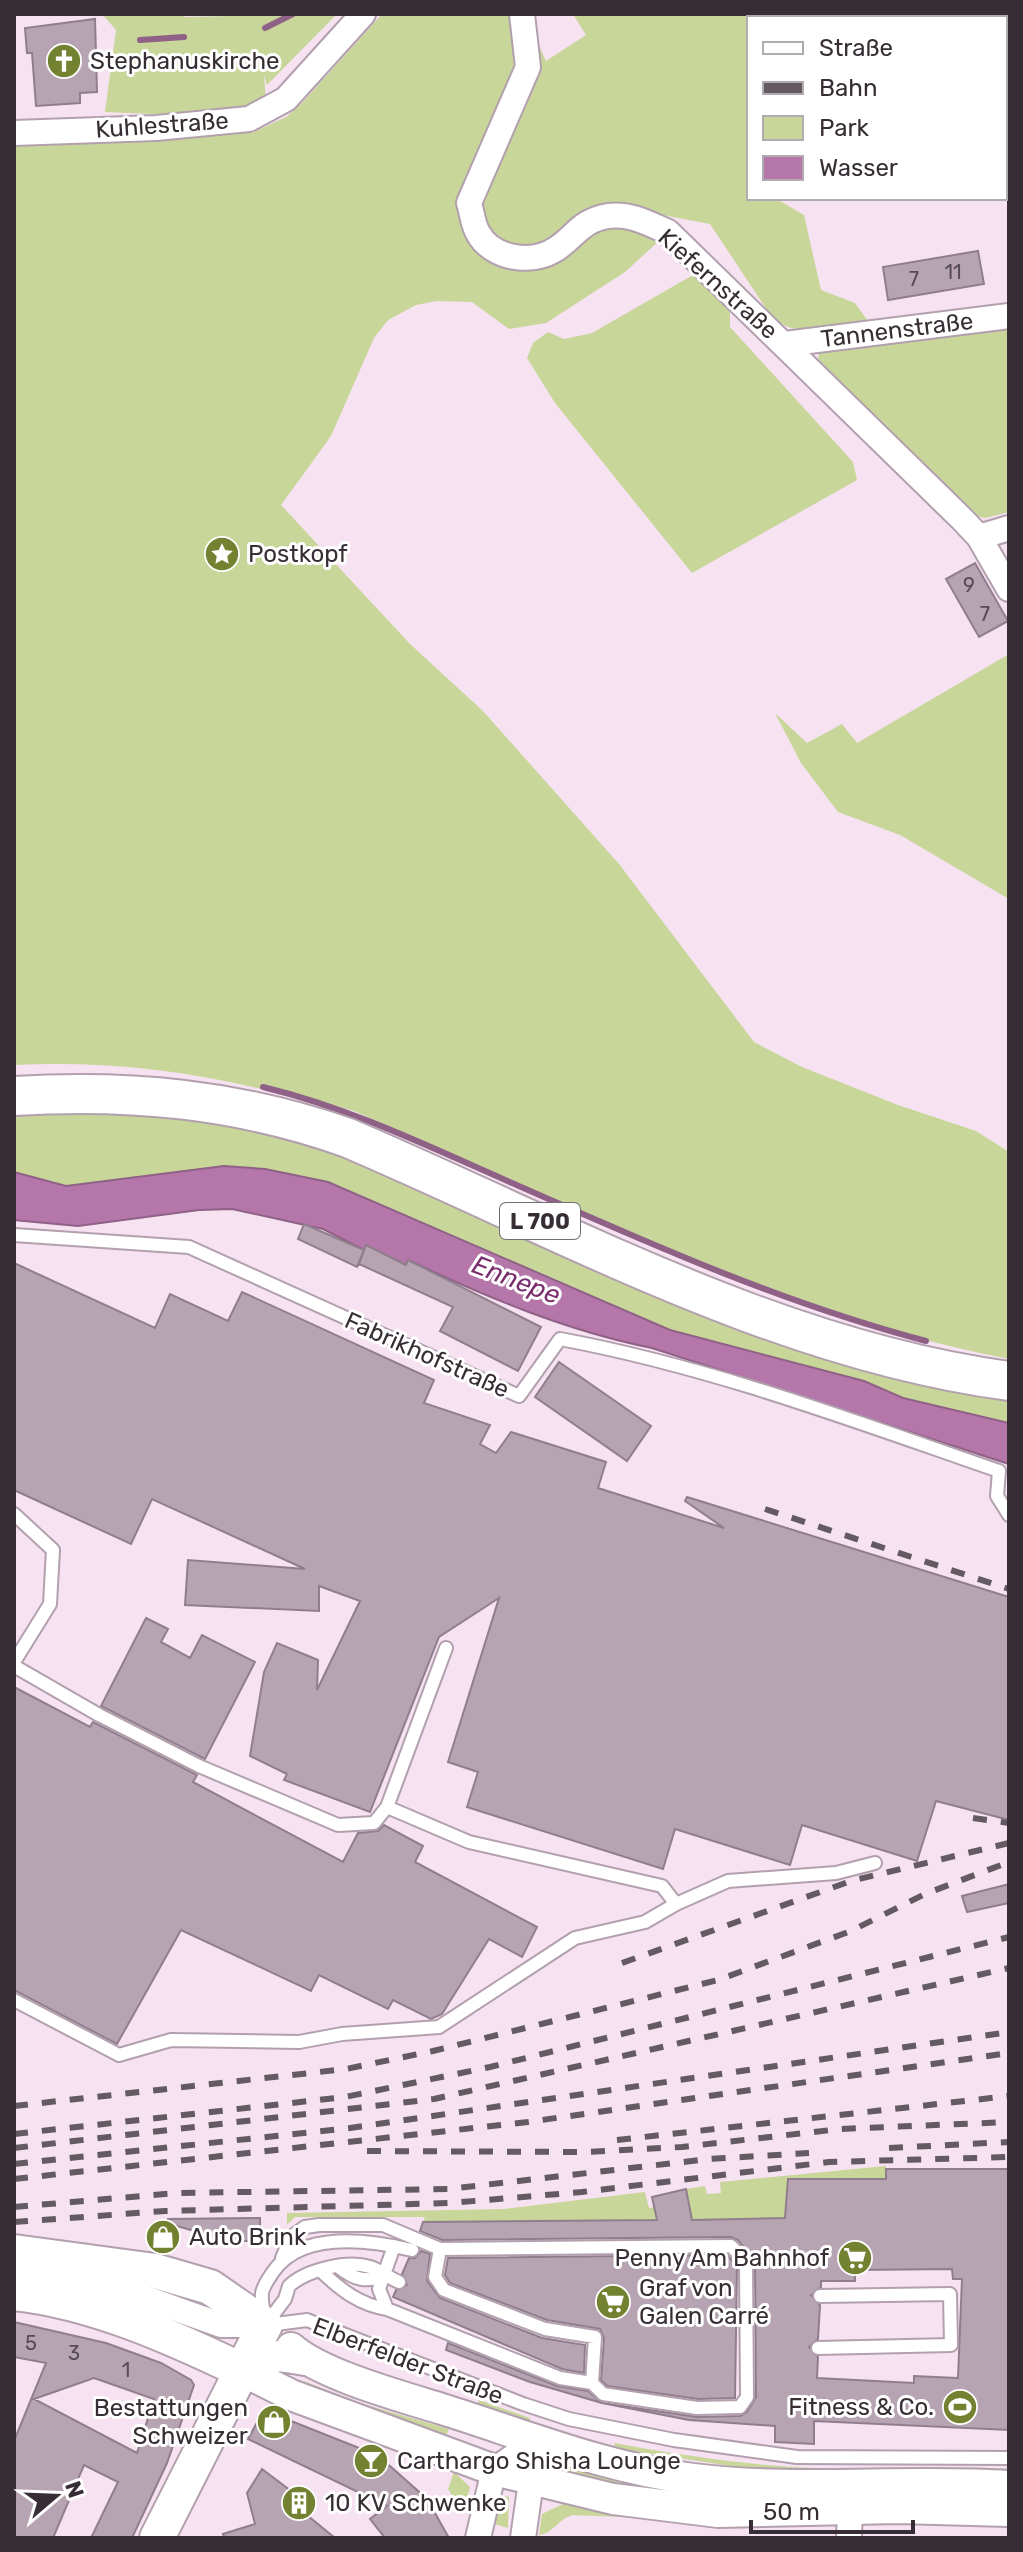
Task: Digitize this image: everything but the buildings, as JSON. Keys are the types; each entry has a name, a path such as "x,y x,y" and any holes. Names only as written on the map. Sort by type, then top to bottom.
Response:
{"main road":[{"name":"L 700","path":"14,1096 124,1093 163,1096 235,1106 310,1124 391,1156 714,1298 872,1351 1009,1381"},
{"path":"14,2252 155,2271 210,2287 265,2325 243,2371 221,2406 157,2538"},
{"path":"14,2293 70,2303 188,2344 243,2371"}],"street":[{"name":"Kuhlestraße","path":"14,133 156,128 249,119 286,99 363,14"},
{"name":"Kiefernstraße","path":"522,14 528,67 469,203 479,235 507,257 534,258 556,249 579,226 607,216 634,217 668,232 979,537 1009,589"},
{"name":"Tannenstraße","path":"785,344 1009,316"},
{"path":"979,537 1009,528"},
{"path":"14,2270 121,2291 221,2325 265,2325"},
{"name":"Elberfelder Straße","path":"265,2325 305,2360 410,2399 553,2429"},
{"path":"305,2360 259,2357 243,2371 291,2395 494,2470 613,2499 850,2525 898,2508 1009,2511"},
{"path":"478,2538 484,2502 494,2470 553,2429"},
{"path":"523,2538 533,2481 553,2429"},
{"path":"553,2429 571,2453 693,2479 736,2483 1009,2486"}],"lane":[{"name":"Fabrikhofstraße","path":"14,1235 189,1247 519,1396 560,1339 643,1354 701,1370 999,1471 997,1496 1009,1515"},
{"path":"14,1514 53,1550 50,1604 14,1664 99,1715 199,1766 338,1825 374,1823 387,1807 446,1648"},
{"path":"387,1807 469,1842 662,1886 676,1904"},
{"path":"14,2000 119,2055 171,2040 299,2042 342,2034 439,2027 575,1938 645,1922 676,1904 728,1881 836,1873 875,1863"},
{"path":"265,2325 262,2291 291,2237 305,2227 383,2225 418,2237 440,2249 731,2246 739,2251 746,2262 747,2397 740,2407 697,2408 603,2394 592,2383 560,2378 387,2309 371,2306 342,2290 322,2272"},
{"path":"282,2258 310,2246 332,2242 412,2250"},
{"path":"387,2309 380,2296 394,2246"},
{"path":"440,2249 435,2277 444,2290 545,2329 595,2337 592,2383"},
{"path":"265,2325 299,2277 353,2263 373,2267 399,2282"},
{"path":"818,2348 951,2345 950,2294 820,2296"},
{"name":"Elberfelder Straße","path":"265,2325 307,2320 475,2386 553,2429"},
{"path":"553,2429 674,2440 797,2457 1009,2458"}],"green space":[{"path":"102,14 185,14 184,17 337,14 267,85 264,75 266,102 197,116 105,112 116,30"},
{"path":"382,14 524,14 546,61 586,35 573,14 1009,14 1009,154 1007,16 747,16 747,200 778,200 804,215 821,290 855,303 870,324 805,331 781,324 771,316 710,224 625,208 507,265 620,220 661,239 625,272 546,323 509,329 472,302 436,301 416,305 388,320 374,338 331,436 281,505 410,644 483,711 619,864 754,1042 802,1067 898,1105 976,1131 1009,1152 1009,1359 924,1340 758,1286 595,1219 354,1111 262,1085 261,1089 169,1072 76,1064 14,1065 14,133 249,119 252,133 286,117"},
{"path":"693,275 730,311 730,327 853,462 857,480 692,573 555,403 527,358 533,343 548,332 564,339 592,333"},
{"path":"1005,325 1009,338 1009,512 985,518 974,515 818,360 819,353"},
{"path":"1009,654 1009,899 900,835 838,812 801,763 775,713 807,743 842,724 857,743"},
{"path":"44,1106 213,1119 343,1154 1009,1398 1009,1423 903,1398 864,1381 670,1330 328,1182 265,1169 224,1166 66,1186 14,1172 14,1108"},
{"path":"886,2166 886,2179 788,2179 785,2219 423,2222 425,2217 295,2217 287,2225 287,2213 504,2209 645,2192 649,2208 674,2204 687,2194 686,2189 705,2186 707,2194 721,2193 720,2182"},
{"path":"304,2381 356,2402 449,2429 446,2436 301,2386"},
{"path":"479,2400 530,2418 530,2421 522,2424 476,2408"},
{"path":"615,2443 704,2458 771,2465 1009,2469 1009,2475 763,2471 614,2448"},
{"path":"561,2465 607,2477 775,2502 651,2494 556,2471"},
{"path":"454,2472 470,2487 463,2513 448,2489"},
{"path":"500,2495 509,2497 508,2528 491,2523"},
{"path":"567,2502 649,2518 573,2515 539,2535 542,2514"}],"water":[{"name":"Ennepe","path":"224,1166 265,1169 328,1182 670,1330 864,1381 903,1398 1009,1423 1009,1464 652,1348 558,1322 497,1300 408,1260 406,1265 366,1246 364,1250 323,1229 232,1209 199,1210 78,1226 14,1220 14,1172 66,1186"}],"waterway":[{"path":"265,28 293,14"},
{"path":"140,40 184,37"},
{"path":"263,1087 389,1129 665,1249 768,1290 926,1341"}],"railway":[{"path":"765,1509 1009,1589"},
{"path":"973,1818 1009,1823"},
{"path":"622,1963 851,1881 1009,1843"},
{"path":"14,2106 346,2069 433,2051 718,1980 851,1931 925,1894 1009,1862"},
{"path":"14,2134 345,2097 490,2067 1009,1937"},
{"path":"14,2148 434,2099 1009,1968"},
{"path":"14,2164 350,2128 1009,2032"},
{"path":"14,2179 528,2122 1009,2053"},
{"path":"617,2140 1009,2096"},
{"path":"367,2151 586,2152 682,2147 840,2129 1009,2122"},
{"path":"889,2148 1009,2142"},
{"path":"14,2207 177,2193 449,2189 709,2159 809,2153"},
{"path":"14,2222 165,2211 450,2203 582,2192 829,2162 1009,2157"}],"place":[{"name":"Stephanuskirche","path":"64,61"},
{"name":"Postkopf","path":"222,554"},
{"name":"Auto Brink","path":"163,2237"},
{"name":"Penny Am Bahnhof","path":"855,2258"},
{"name":"Graf von Galen Carré","path":"613,2302"},
{"name":"Fitness & Co.","path":"960,2407"},
{"name":"Bestattungen Schweizer","path":"274,2422"},
{"name":"Carthargo Shisha Lounge","path":"371,2461"},
{"name":"10 KV Schwenke","path":"299,2503"}]}
